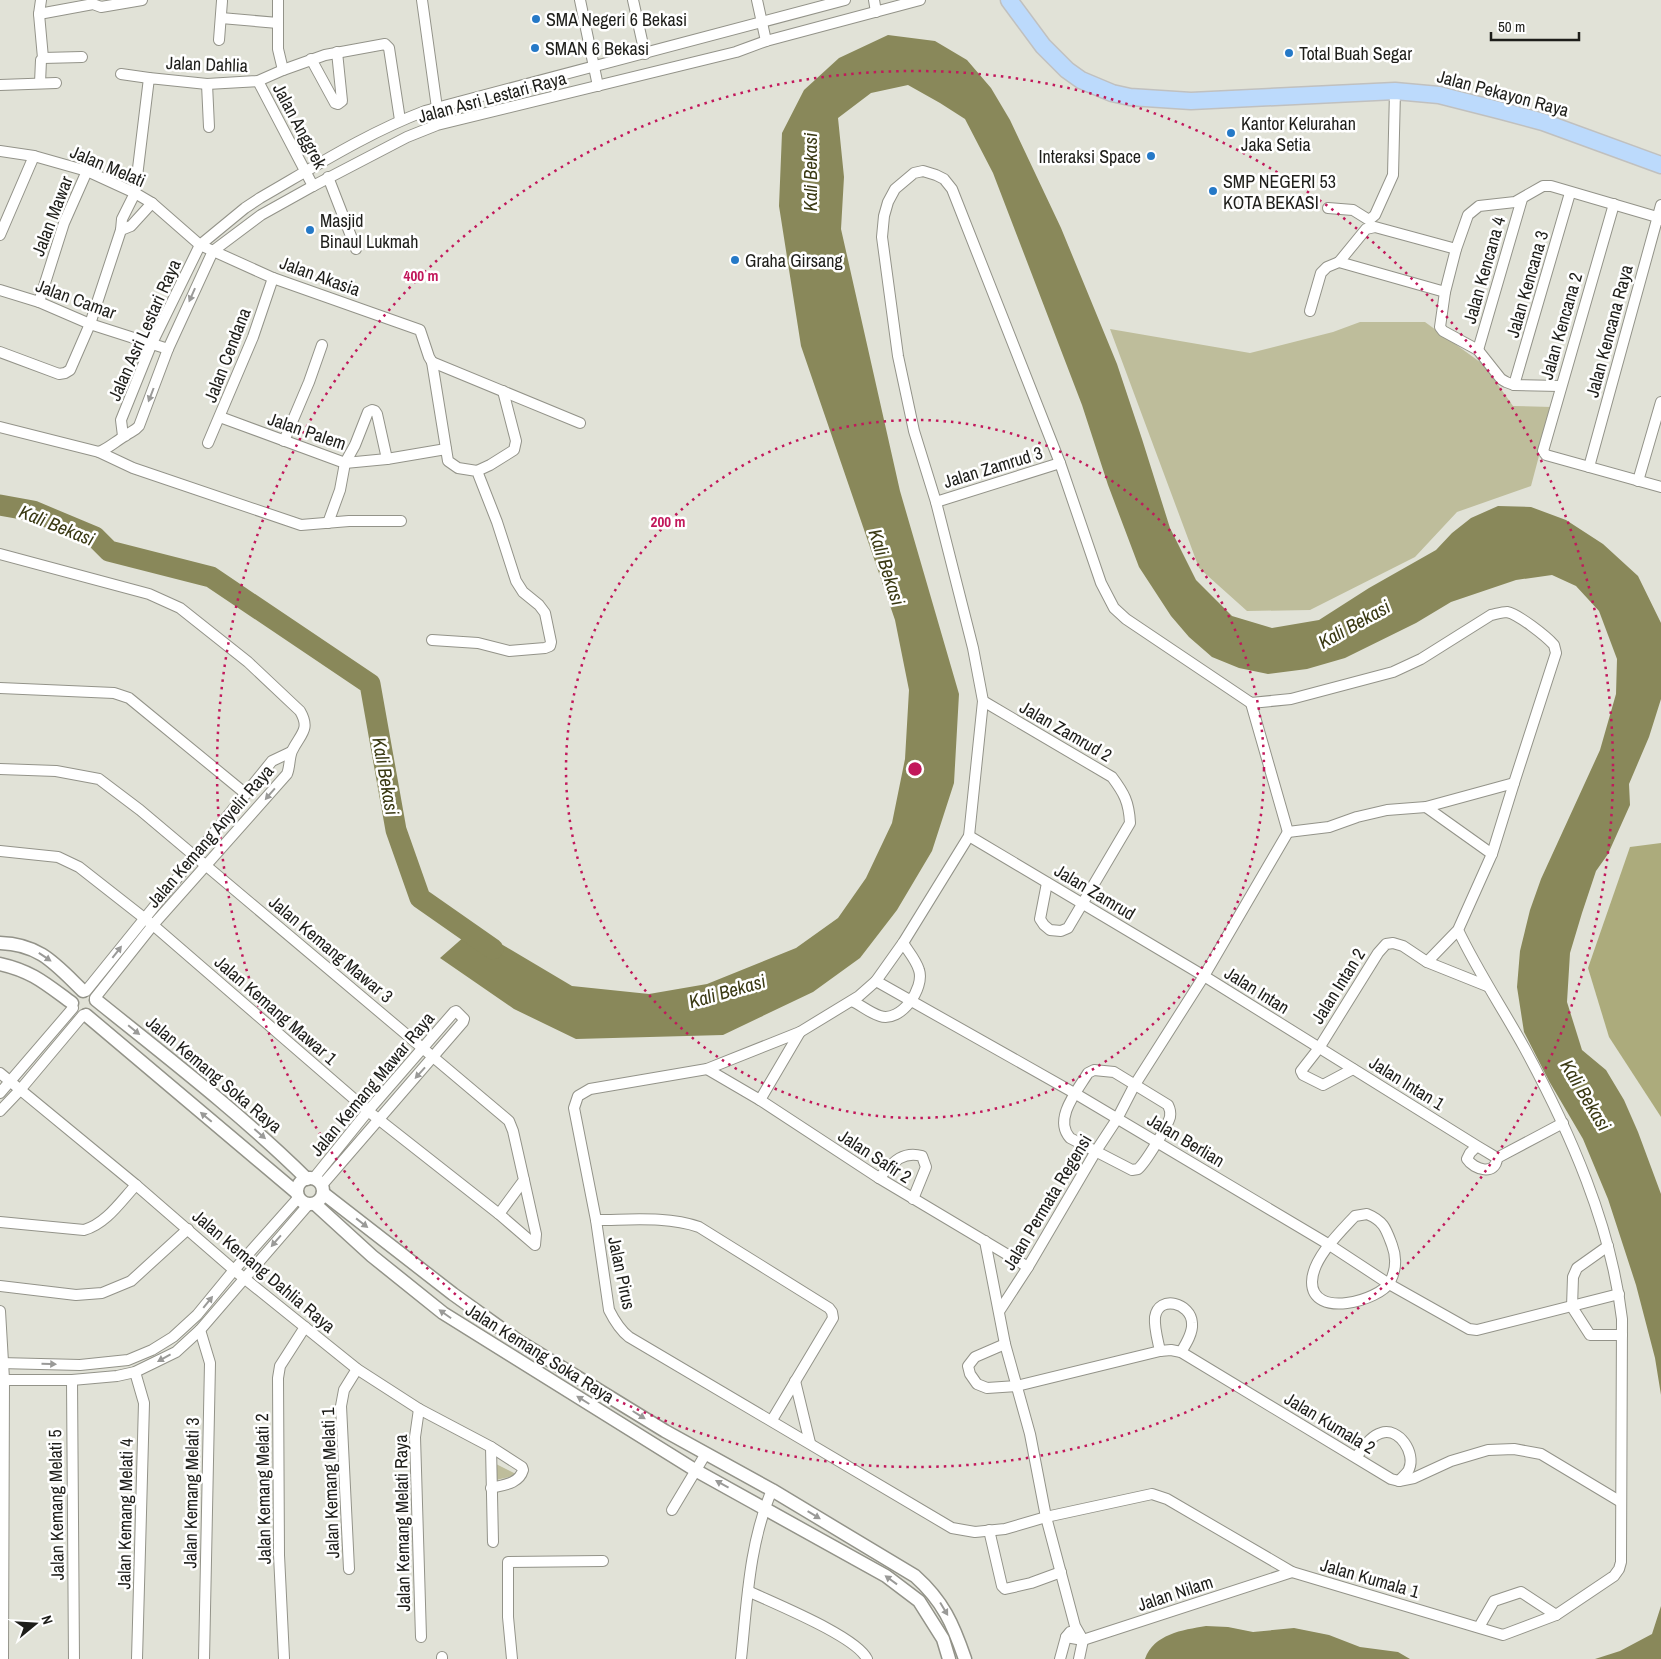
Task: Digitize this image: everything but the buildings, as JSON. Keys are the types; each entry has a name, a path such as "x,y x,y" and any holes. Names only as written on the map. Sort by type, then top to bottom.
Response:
{"main road":[{"name":"Jalan Pekayon Raya","path":"1009,0 1043,46 1067,70 1097,88 1130,97 1191,101 1395,91 1427,93 1470,102 1543,122 1661,165"},
{"path":"1025,0 1031,29"}],"street":[{"path":"40,0 39,14 43,58 41,60 40,83"},
{"path":"39,14 93,2 101,7 142,0"},
{"path":"278,0 278,49 283,70"},
{"path":"422,0 436,108"},
{"path":"580,0 598,86"},
{"path":"633,0 645,54"},
{"path":"757,0 766,41"},
{"name":"Jalan Asri Lestari Raya","path":"123,436 121,420 152,343 200,246 245,208 400,120 436,108 845,0"},
{"path":"874,0 876,12"},
{"name":"Jalan Asri Lestari Raya","path":"99,452 110,447 139,426 168,349 212,251 261,215 328,177 407,137 436,125 736,52 766,41 920,0"},
{"path":"219,40 222,1"},
{"path":"221,18 278,23"},
{"name":"Jalan Dahlia","path":"0,352 59,374 70,370 90,324 121,230 122,219 135,192 149,78 207,84 258,81 311,59 337,52 382,44 388,45 400,120"},
{"path":"311,59 338,104 342,101 337,52"},
{"path":"43,58 82,57"},
{"path":"121,74 149,78"},
{"name":"Jalan Anggrek","path":"258,81 312,186"},
{"path":"0,85 56,83"},
{"path":"207,84 210,127"},
{"path":"525,85 529,102"},
{"path":"1328,208 1353,210 1369,220 1375,214 1393,175 1395,91"},
{"path":"356,144 364,158"},
{"name":"Jalan Melati","path":"0,151 34,156 87,171 135,192 152,203 200,246 212,251"},
{"path":"0,234 34,156"},
{"name":"Jalan Mawar","path":"39,302 64,223 87,171"},
{"path":"969,836 983,701 973,648 936,502 914,431 898,356 882,237 884,216 888,202 895,189 914,173 922,171 944,179 952,189 1060,463 1101,583 1114,608 1126,619 1251,703 1292,699 1393,672 1421,659 1491,615 1508,612 1552,642 1556,650 1492,854 1458,930 1427,962 1487,986"},
{"name":"Jalan Anggrek","path":"328,177 356,249"},
{"path":"1560,386 1514,384 1501,379 1478,350 1443,331 1440,327 1445,292 1456,249 1468,216 1479,206 1515,202 1543,186 1550,186 1659,218"},
{"name":"Jalan Kencana 3","path":"1514,384 1570,193"},
{"name":"Jalan Kencana 4","path":"1478,350 1522,199"},
{"path":"121,230 131,226 152,203"},
{"name":"Jalan Kencana 2","path":"1589,467 1543,454 1543,448 1614,204"},
{"name":"Jalan Kencana Raya","path":"1589,467 1659,218 1661,205"},
{"path":"1310,311 1321,273 1327,267 1339,262 1366,229 1370,227 1456,249"},
{"name":"Jalan Akasia","path":"212,251 273,278 418,328 422,332 432,362"},
{"path":"1339,262 1445,292"},
{"name":"Jalan Cendana","path":"208,443 253,337 273,278"},
{"name":"Jalan Camar","path":"0,290 39,302 90,324 168,349"},
{"path":"284,441 309,382 322,345"},
{"path":"432,362 580,423"},
{"path":"432,362 446,449 450,464 458,468 477,471 514,450 516,440 503,391"},
{"path":"1638,481 1661,402"},
{"path":"332,523 345,463 355,446 368,412 372,410 377,414 388,459"},
{"name":"Jalan Palem","path":"220,417 345,463 388,459 446,449"},
{"path":"0,427 99,452 133,468 301,525 401,521"},
{"name":"Jalan Zamrud 3","path":"936,502 1060,463"},
{"path":"1589,467 1661,488"},
{"path":"432,640 478,643 509,651 550,646 551,642 545,614 519,587 477,471"},
{"path":"0,554 149,594 180,608 248,662 300,711 306,728 291,752"},
{"path":"0,688 114,693 130,698 246,794"},
{"name":"Jalan Zamrud 2","path":"983,701 1112,776 1123,792 1129,807 1130,823 1068,928 1061,931 1046,928 1040,919 1047,882"},
{"path":"1251,703 1288,832 1329,827 1387,810 1426,807 1514,783"},
{"name":"Jalan Kemang Anyelir Raya","path":"90,995 144,918 272,761 291,752"},
{"name":"Jalan Kemang Anyelir Raya","path":"90,995 287,774 291,752"},
{"name":"Jalan Kemang Mawar 3","path":"0,769 56,771 99,779 140,810 510,1121 514,1131 524,1180"},
{"path":"1426,807 1492,854"},
{"name":"Jalan Permata Regensi","path":"1000,1310 1117,1119 1134,1086 1204,976 1288,832"},
{"name":"Jalan Zamrud","path":"969,836 1204,976"},
{"name":"Jalan Pirus","path":"969,836 903,943 876,980 852,1000 800,1032 707,1068 590,1089 578,1096 574,1108 596,1220 609,1310 624,1333 952,1528 975,1532 1005,1529 1046,1517"},
{"name":"Jalan Kemang Mawar 1","path":"0,851 58,857 79,866 153,925 368,1111 499,1214 533,1246 535,1245 536,1234 524,1180"},
{"path":"1458,930 1472,960 1524,1048 1562,1123 1608,1246 1619,1294 1622,1335 1621,1502"},
{"name":"Jalan Kemang Soka Raya","path":"0,943 17,943 32,948 50,959 90,995 220,1099 317,1184 452,1294 520,1342 705,1455 772,1490 914,1576 929,1589 950,1620 964,1659"},
{"path":"852,1000 881,1016 893,1017 901,1012 912,1000 920,981 920,971 903,943"},
{"name":"Jalan Intan 2","path":"1353,1069 1324,1084 1320,1084 1303,1075 1302,1070 1319,1048 1386,944 1393,943 1403,946 1427,962"},
{"name":"Jalan Kemang Soka Raya","path":"0,964 24,970 38,977 304,1200 443,1313 696,1470 886,1576 919,1601 943,1639 949,1659"},
{"name":"Jalan Intan","path":"1204,976 1319,1048"},
{"name":"Jalan Berlian","path":"876,980 1076,1094 1328,1244 1389,1284 1469,1329 1477,1330 1572,1307"},
{"path":"0,1093 3,1077 78,1011 93,1012 96,1008 90,995 75,995 78,1011 20,1090 0,1111"},
{"name":"Jalan Kemang Mawar Raya","path":"456,1011 464,1019 463,1022 379,1119 317,1184 368,1111 456,1011"},
{"path":"760,1100 800,1032"},
{"name":"Jalan Intan 1","path":"1319,1048 1497,1158"},
{"name":"Jalan Safir 2","path":"707,1068 760,1100 913,1200 1028,1267"},
{"path":"1094,1070 1114,1072 1134,1086 1168,1105 1169,1120 1140,1168 1134,1170 1070,1138 1064,1127 1065,1114 1076,1094 1088,1074 1094,1070"},
{"name":"Jalan Kemang Dahlia Raya","path":"3,1077 136,1185 234,1270 357,1369 418,1409 518,1463 523,1470 522,1475 516,1481 491,1488"},
{"path":"1477,1146 1467,1159 1472,1166 1489,1170 1495,1166 1497,1158 1562,1123"},
{"path":"879,1178 900,1156 908,1154 922,1156 926,1167 913,1200"},
{"path":"499,1214 524,1180"},
{"path":"2,1363 80,1365 128,1360 152,1350 173,1337 198,1315 234,1270 304,1200 321,1200 317,1184 301,1182 298,1187 304,1200"},
{"path":"0,1222 84,1230 92,1228 100,1224 136,1185"},
{"path":"2,1380 72,1380 117,1376 135,1372 176,1352 200,1330 304,1200"},
{"path":"1367,1214 1377,1218 1386,1228 1394,1252 1396,1267 1389,1284 1373,1294 1342,1305 1322,1301 1315,1293 1312,1282 1316,1268 1328,1244 1355,1216 1367,1214"},
{"path":"596,1220 686,1222 699,1227 829,1308 833,1318 772,1420"},
{"path":"0,1286 76,1295 102,1293 131,1281 188,1229"},
{"path":"986,1241 1005,1344 1030,1434 1046,1517 1075,1626 1083,1640 1079,1659"},
{"path":"1608,1246 1577,1268 1573,1276 1572,1307 1590,1335 1622,1335"},
{"path":"1572,1307 1619,1294"},
{"path":"1160,1351 1155,1316 1159,1308 1168,1303 1179,1304 1190,1314 1191,1334 1182,1352"},
{"path":"0,1311 2,1363 3,1659"},
{"name":"Jalan Kemang Melati 2","path":"284,1658 279,1555 278,1378 280,1366 305,1327"},
{"name":"Jalan Kemang Melati 3","path":"200,1330 210,1363 204,1659"},
{"name":"Jalan Kumala 2","path":"1005,1344 975,1357 968,1366 970,1374 977,1384 988,1388 1017,1386 1160,1351 1182,1352 1391,1479 1399,1481"},
{"name":"Jalan Kemang Melati 1","path":"350,1569 341,1406 344,1390 357,1369"},
{"name":"Jalan Kemang Melati 4","path":"135,1372 144,1403 137,1659"},
{"name":"Jalan Kemang Melati 5","path":"72,1380 74,1659"},
{"path":"795,1381 810,1443"},
{"name":"Jalan Kemang Melati Raya","path":"418,1409 415,1437 420,1637"},
{"path":"1356,1458 1368,1442 1379,1433 1395,1432 1400,1436 1407,1448 1411,1460 1409,1469 1399,1481"},
{"path":"491,1447 493,1542"},
{"path":"1399,1481 1414,1478 1451,1461 1488,1450 1514,1449 1541,1454 1621,1502"},
{"path":"672,1510 705,1455"},
{"path":"741,1659 748,1591 761,1518 772,1490"},
{"name":"Jalan Kumala 1","path":"1046,1517 1152,1494 1167,1499 1292,1572 1506,1635 1556,1614 1614,1576 1621,1562 1621,1502"},
{"path":"990,1530 1002,1586 1005,1589 1031,1583 1061,1572"},
{"path":"512,1659 508,1617 508,1562 604,1561"},
{"name":"Jalan Nilam","path":"1066,1637 1083,1640 1292,1572"},
{"path":"748,1591 830,1630 854,1645 868,1659"},
{"path":"1479,1626 1494,1601 1518,1592 1556,1614"},
{"path":"1060,1659 1066,1637 1075,1626"}],"green space":[{"path":"1360,322 1425,322 1484,365 1513,406 1552,407 1531,486 1457,512 1415,557 1310,610 1247,611 1199,568 1110,329 1250,353 1333,332"},
{"path":"496,1464 518,1475 496,1480"}],"shaded area":[{"path":"1661,843 1661,1117 1609,1037 1588,968 1630,847"}],"water":[{"path":"888,35 935,41 967,60 991,88 1010,120 1061,228 1117,364 1170,528 1196,580 1232,616 1272,628 1319,620 1369,588 1436,550 1452,533 1471,518 1498,506 1531,507 1566,520 1603,544 1638,576 1661,623 1661,699 1649,737 1629,784 1630,805 1608,854 1596,871 1582,913 1570,953 1567,1002 1582,1050 1606,1070 1624,1100 1661,1194 1661,1395 1655,1358 1636,1285 1608,1199 1583,1139 1549,1081 1524,1032 1517,987 1520,951 1530,910 1541,879 1600,750 1616,694 1617,659 1599,611 1576,586 1552,575 1516,580 1451,602 1416,623 1345,658 1307,669 1268,674 1239,668 1212,657 1189,637 1171,616 1139,567 1108,485 1082,405 993,173 965,119 908,85 871,93 838,118 844,177 841,229 900,491 959,694 954,783 932,851 897,910 860,958 813,992 723,1035 576,1039 514,1009 440,958 474,928 572,986 649,994 707,984 796,948 838,918 866,878 892,823 905,759 909,690 895,620 801,346 779,206 782,133 804,90 839,58"},
{"path":"1661,1606 1661,1659 1595,1659 1620,1651 1652,1634"},
{"path":"1206,1626 1228,1627 1253,1632 1294,1628 1329,1635 1360,1647 1398,1652 1410,1659 1145,1659 1149,1651 1162,1639 1188,1629"}],"waterway":[{"name":"Kali Bekasi","path":"0,505 33,511 95,537 109,551 211,577 370,684 396,830 420,898 493,949"}],"place":[{"name":"SMA Negeri 6 Bekasi","path":"536,19"},
{"name":"SMAN 6 Bekasi","path":"535,48"},
{"name":"Total Buah Segar","path":"1289,53"},
{"name":"Kantor Kelurahan Jaka Setia","path":"1231,133"},
{"name":"Interaksi Space","path":"1151,156"},
{"name":"SMP NEGERI 53 KOTA BEKASI","path":"1213,191"},
{"name":"Masjid Binaul Lukmah","path":"310,230"},
{"name":"Graha Girsang","path":"735,260"}]}
